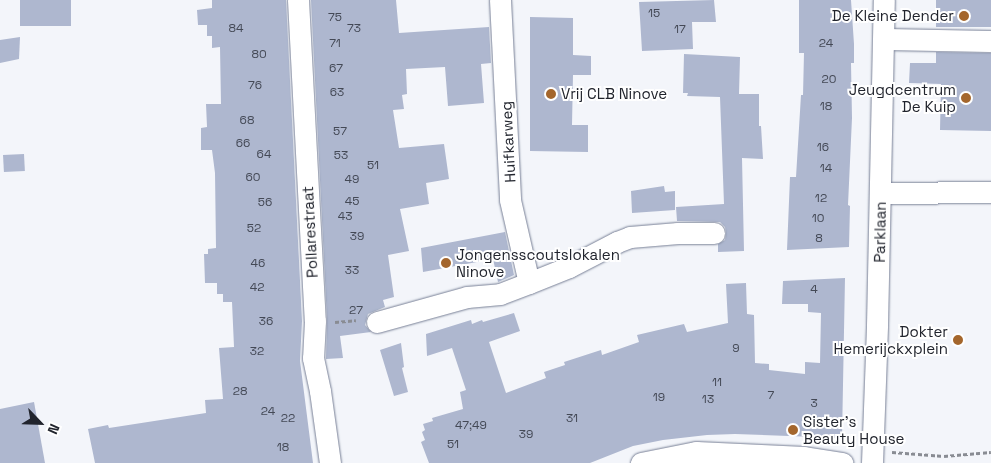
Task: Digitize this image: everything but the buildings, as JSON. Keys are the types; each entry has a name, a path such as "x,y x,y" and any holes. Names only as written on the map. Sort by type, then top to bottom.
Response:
{"street":[{"name":"Pollarestraat","path":"298,0 315,321 312,358 320,391 330,463"},
{"name":"Huifkarweg","path":"500,0 510,200 529,282"},
{"name":"Parklaan","path":"872,457 881,192 884,0"},
{"path":"884,39 991,41"},
{"path":"881,192 991,192"},
{"path":"377,322 467,298 500,294 569,267 617,242 630,238 678,233 714,233"},
{"path":"641,463 696,452 804,458 843,463"}],"path":[{"path":"315,321 325,323 372,318 377,322"},
{"path":"872,457 944,456 991,452"}],"place":[{"name":"De Kleine Dender","path":"964,16"},
{"name":"Vrij CLB Ninove","path":"551,94"},
{"name":"Jeugdcentrum De Kuip","path":"966,98"},
{"name":"Jongensscoutslokalen Ninove","path":"446,263"},
{"name":"Dokter Hemerijckxplein","path":"958,340"},
{"name":"Sister's Beauty House","path":"793,430"}]}
